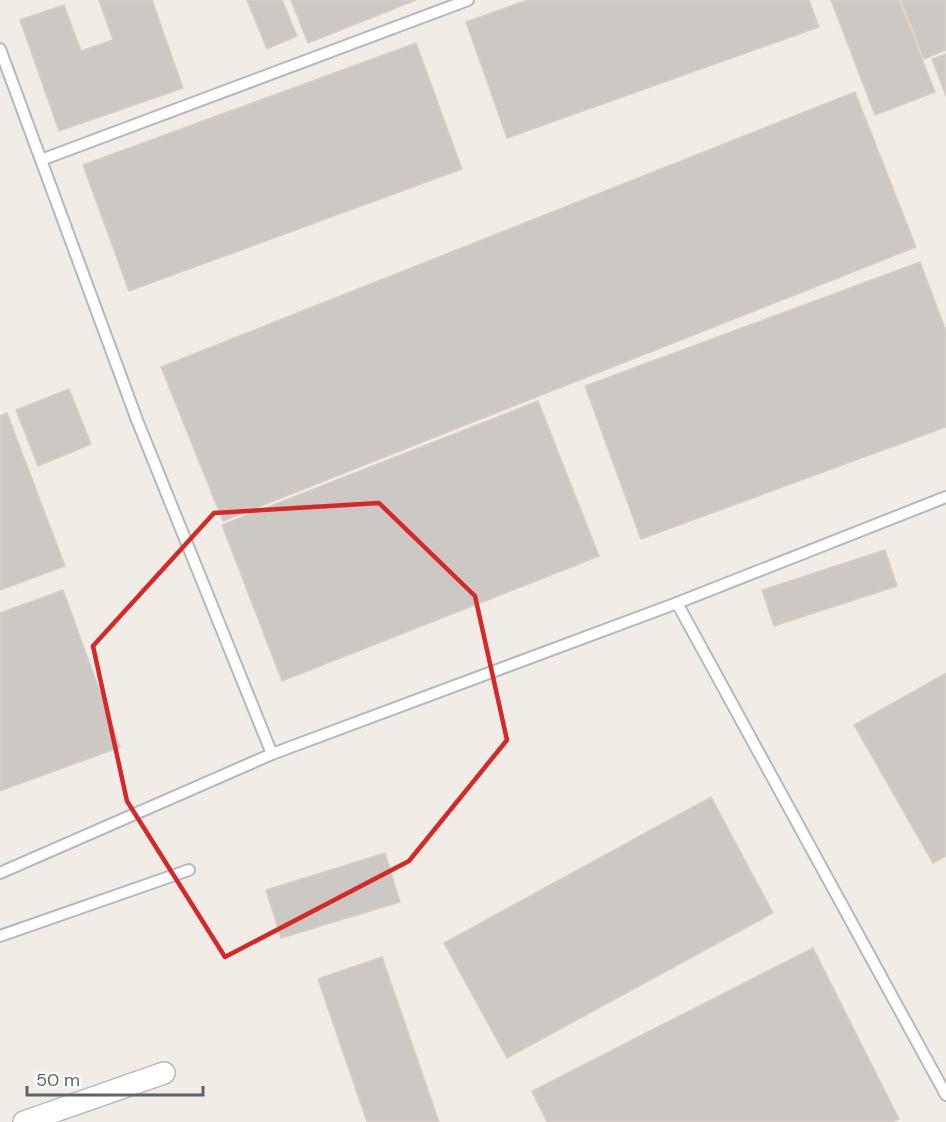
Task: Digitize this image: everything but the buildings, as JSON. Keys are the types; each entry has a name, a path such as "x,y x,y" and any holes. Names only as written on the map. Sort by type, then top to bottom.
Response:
{"street":[{"path":"24,1122 164,1073"}],"lane":[{"path":"41,160 468,0"},
{"path":"0,49 137,420 272,754"},
{"path":"0,873 272,754 676,603 946,497"},
{"path":"676,603 946,1095"},
{"path":"0,936 189,870"}],"highlighted area":[{"path":"379,503 475,596 507,740 409,861 225,957 127,801 93,646 214,513"}]}
